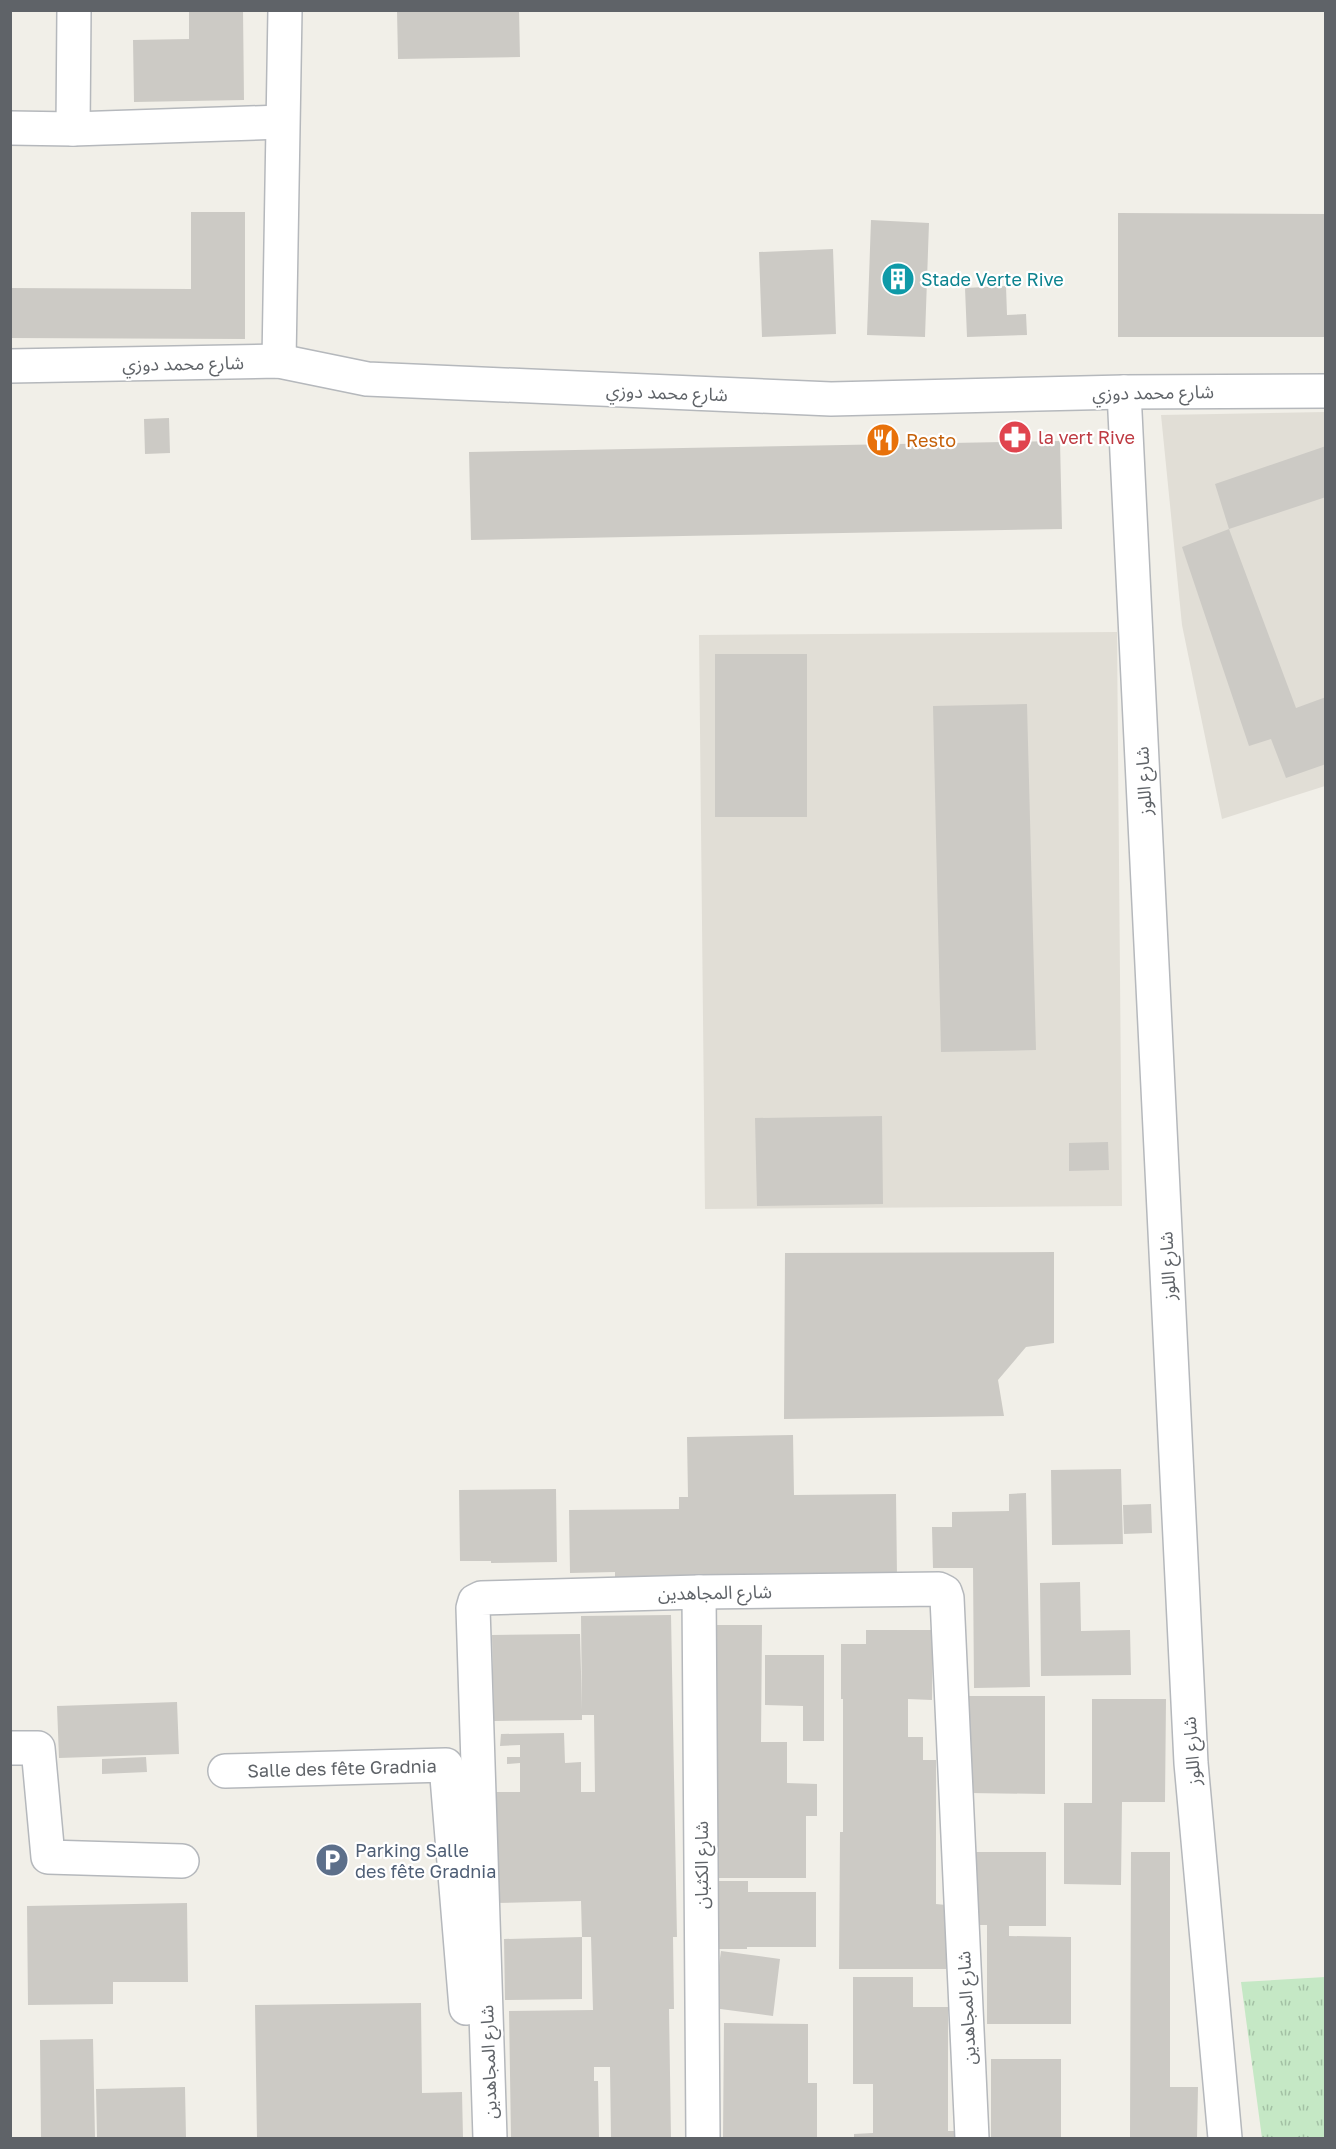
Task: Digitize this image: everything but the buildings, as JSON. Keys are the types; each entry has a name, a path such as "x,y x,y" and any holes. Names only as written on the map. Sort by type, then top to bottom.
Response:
{"street":[{"path":"73,129 74,10"},
{"path":"279,361 285,10"},
{"path":"10,128 73,129 282,122"},
{"name":"شارع محمد دوزي","path":"10,366 279,361 367,379 831,399 1124,392 1326,391"},
{"name":"شارع اللوز","path":"1124,392 1191,1763 1225,2139"},
{"name":"شارع المجاهدين","path":"490,2139 473,1620 475,1601 481,1598 699,1592 939,1589 945,1592 947,1598 972,2139"},
{"name":"شارع الكثبان","path":"699,1592 703,2139"},
{"path":"10,1748 38,1748 48,1857 182,1861"},
{"name":"Salle des fête Gradnia","path":"225,1771 446,1765 465,1997 471,2139"}],"shaded area":[{"path":"1325,412 1325,786 1222,819 1182,625 1161,415"},
{"path":"1117,632 1122,1206 705,1209 699,635"}],"green space":[{"path":"1325,1977 1325,2138 1262,2138 1241,1982"}],"place":[{"name":"Stade Verte Rive","path":"898,279"},
{"name":"la vert Rive","path":"1015,437"},
{"name":"Resto","path":"883,440"},
{"name":"Parking Salle des fête Gradnia","path":"332,1860"}]}
